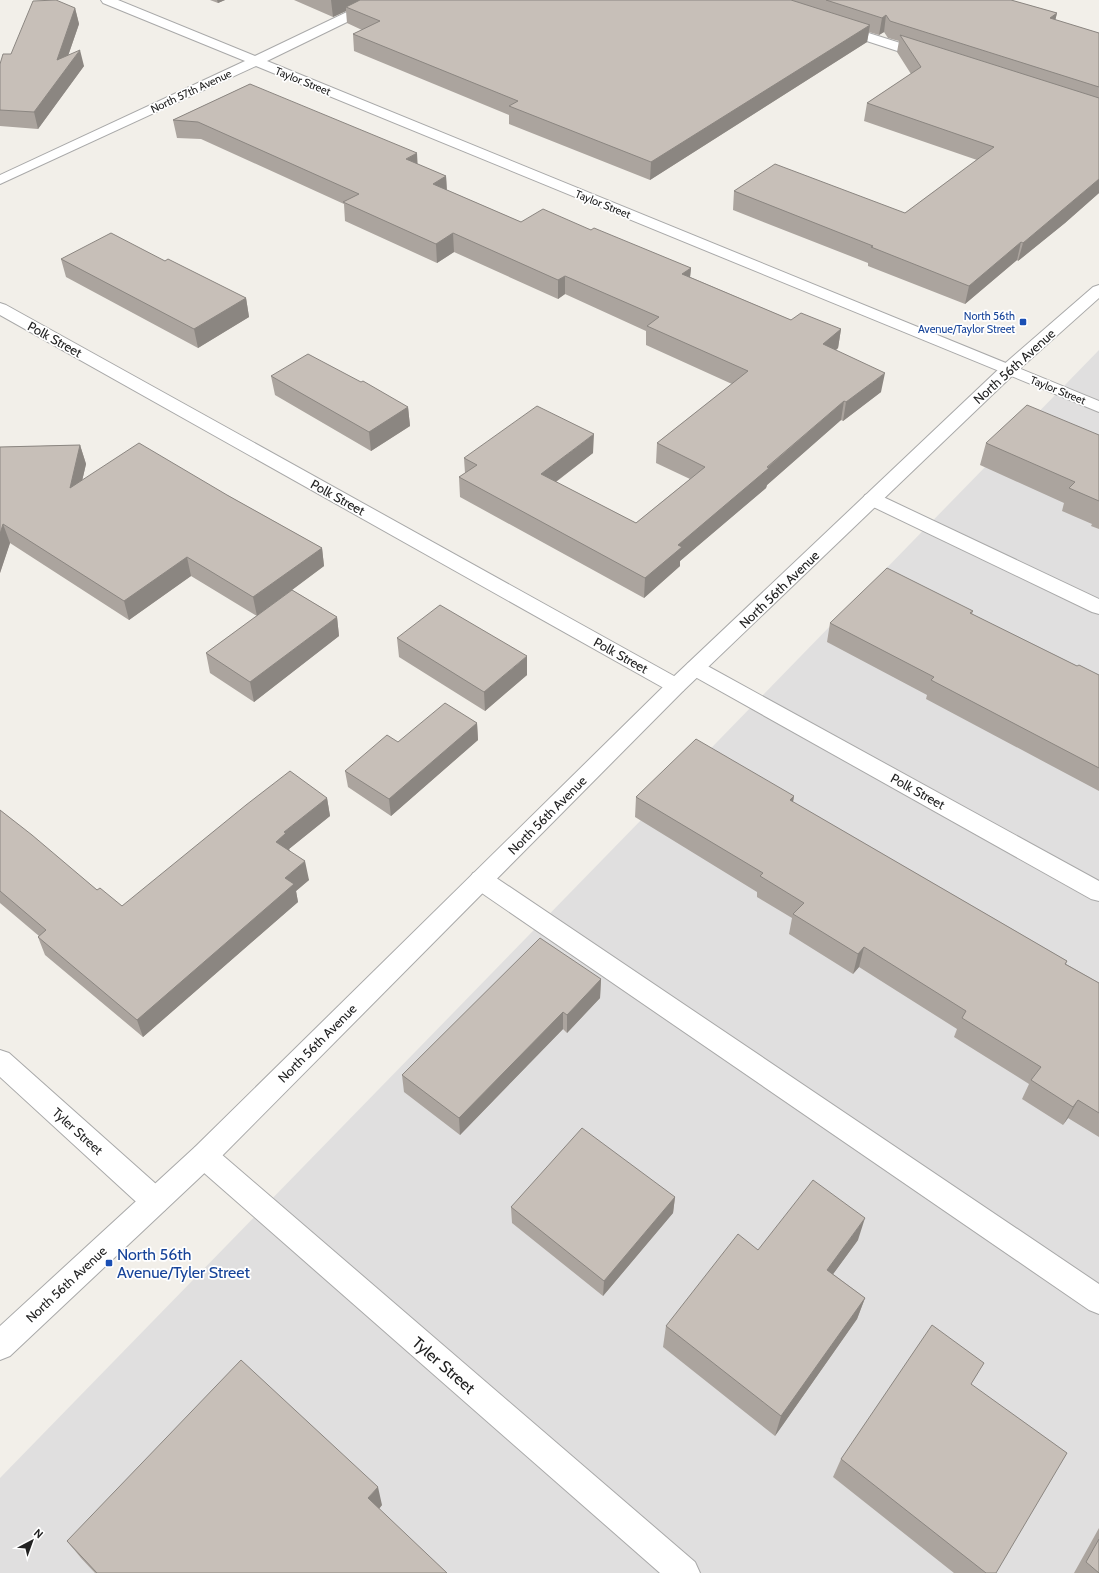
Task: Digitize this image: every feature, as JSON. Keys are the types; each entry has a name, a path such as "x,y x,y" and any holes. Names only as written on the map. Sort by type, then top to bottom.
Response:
{"street":[{"name":"Taylor Street","path":"107,0 1099,407"},
{"name":"North 57th Avenue","path":"0,180 256,61 382,0"},
{"path":"830,24 942,61"},
{"name":"North 56th Avenue","path":"0,1346 204,1156 676,686 1008,370 1099,290"},
{"name":"Polk Street","path":"0,308 676,686"},
{"path":"872,499 1099,607"},
{"name":"Polk Street","path":"695,668 1099,892"},
{"path":"481,880 1099,1300"},
{"name":"Tyler Street","path":"0,1060 155,1201"},
{"name":"Tyler Street","path":"204,1156 684,1573"}],"shaded area":[{"path":"1099,350 1099,1573 0,1573 0,1478"}],"building":[{"path":"56,0 75,8 57,60 80,50 34,112 0,110 0,64 3,54 11,54 33,1"},
{"path":"360,0 791,0 870,25 651,162 509,106 518,101 353,34 380,21 346,7"},
{"path":"826,0 1011,0 1057,13 1050,18 1099,33 1099,87 890,21 886,15 882,18"},
{"path":"900,35 1099,98 1099,179 969,286 734,191 775,164 905,213 994,147 867,103 921,67"},
{"path":"250,84 417,153 406,159 446,176 433,184 521,222 543,209 591,230 594,228 691,268 682,274 791,320 801,313 841,329 823,344 885,373 846,402 844,401 767,467 769,468 678,545 682,547 645,578 459,477 477,465 464,458 537,406 594,434 541,474 636,523 705,467 657,443 748,371 647,326 659,317 565,276 558,280 453,233 436,244 343,202 359,194 198,122 173,120"},
{"path":"111,233 165,261 168,259 246,298 194,329 61,259"},
{"path":"308,354 361,382 363,381 408,407 369,432 271,376"},
{"path":"1027,405 1099,435 1099,501 1069,488 1075,482 986,443"},
{"path":"139,443 227,495 322,548 253,597 187,557 124,601 3,524 0,534 0,447 80,445 70,488"},
{"path":"887,568 973,611 970,613 1077,666 1079,665 1099,675 1099,768 931,680 934,677 830,623"},
{"path":"292,590 337,617 250,682 206,653"},
{"path":"440,605 527,656 484,692 397,638"},
{"path":"445,703 477,723 389,799 345,771 387,735 398,742"},
{"path":"696,739 794,796 790,800 1067,961 1065,964 1099,983 1099,1113 1078,1100 1073,1107 1031,1080 1041,1067 962,1018 966,1011 864,947 858,954 793,914 804,903 760,876 763,873 636,797"},
{"path":"290,771 327,798 284,832 286,833 276,842 305,861 285,878 294,884 137,1020 38,937 46,930 0,891 0,810 97,890 100,888 122,906"},
{"path":"540,938 601,979 567,1015 563,1012 459,1118 402,1075"},
{"path":"582,1128 675,1197 604,1281 511,1207"},
{"path":"813,1180 865,1218 827,1270 865,1298 781,1416 666,1326 738,1234 758,1250"},
{"path":"932,1325 984,1363 971,1384 1067,1453 996,1573 986,1573 841,1459"},
{"path":"241,1360 378,1487 368,1498 447,1573 97,1573 67,1541"},
{"path":"1099,1539 1099,1573 1086,1562"}],"place":[{"name":"North 56th Avenue/Taylor Street","path":"1023,322"},
{"name":"North 56th Avenue/Tyler Street","path":"109,1263"}]}
